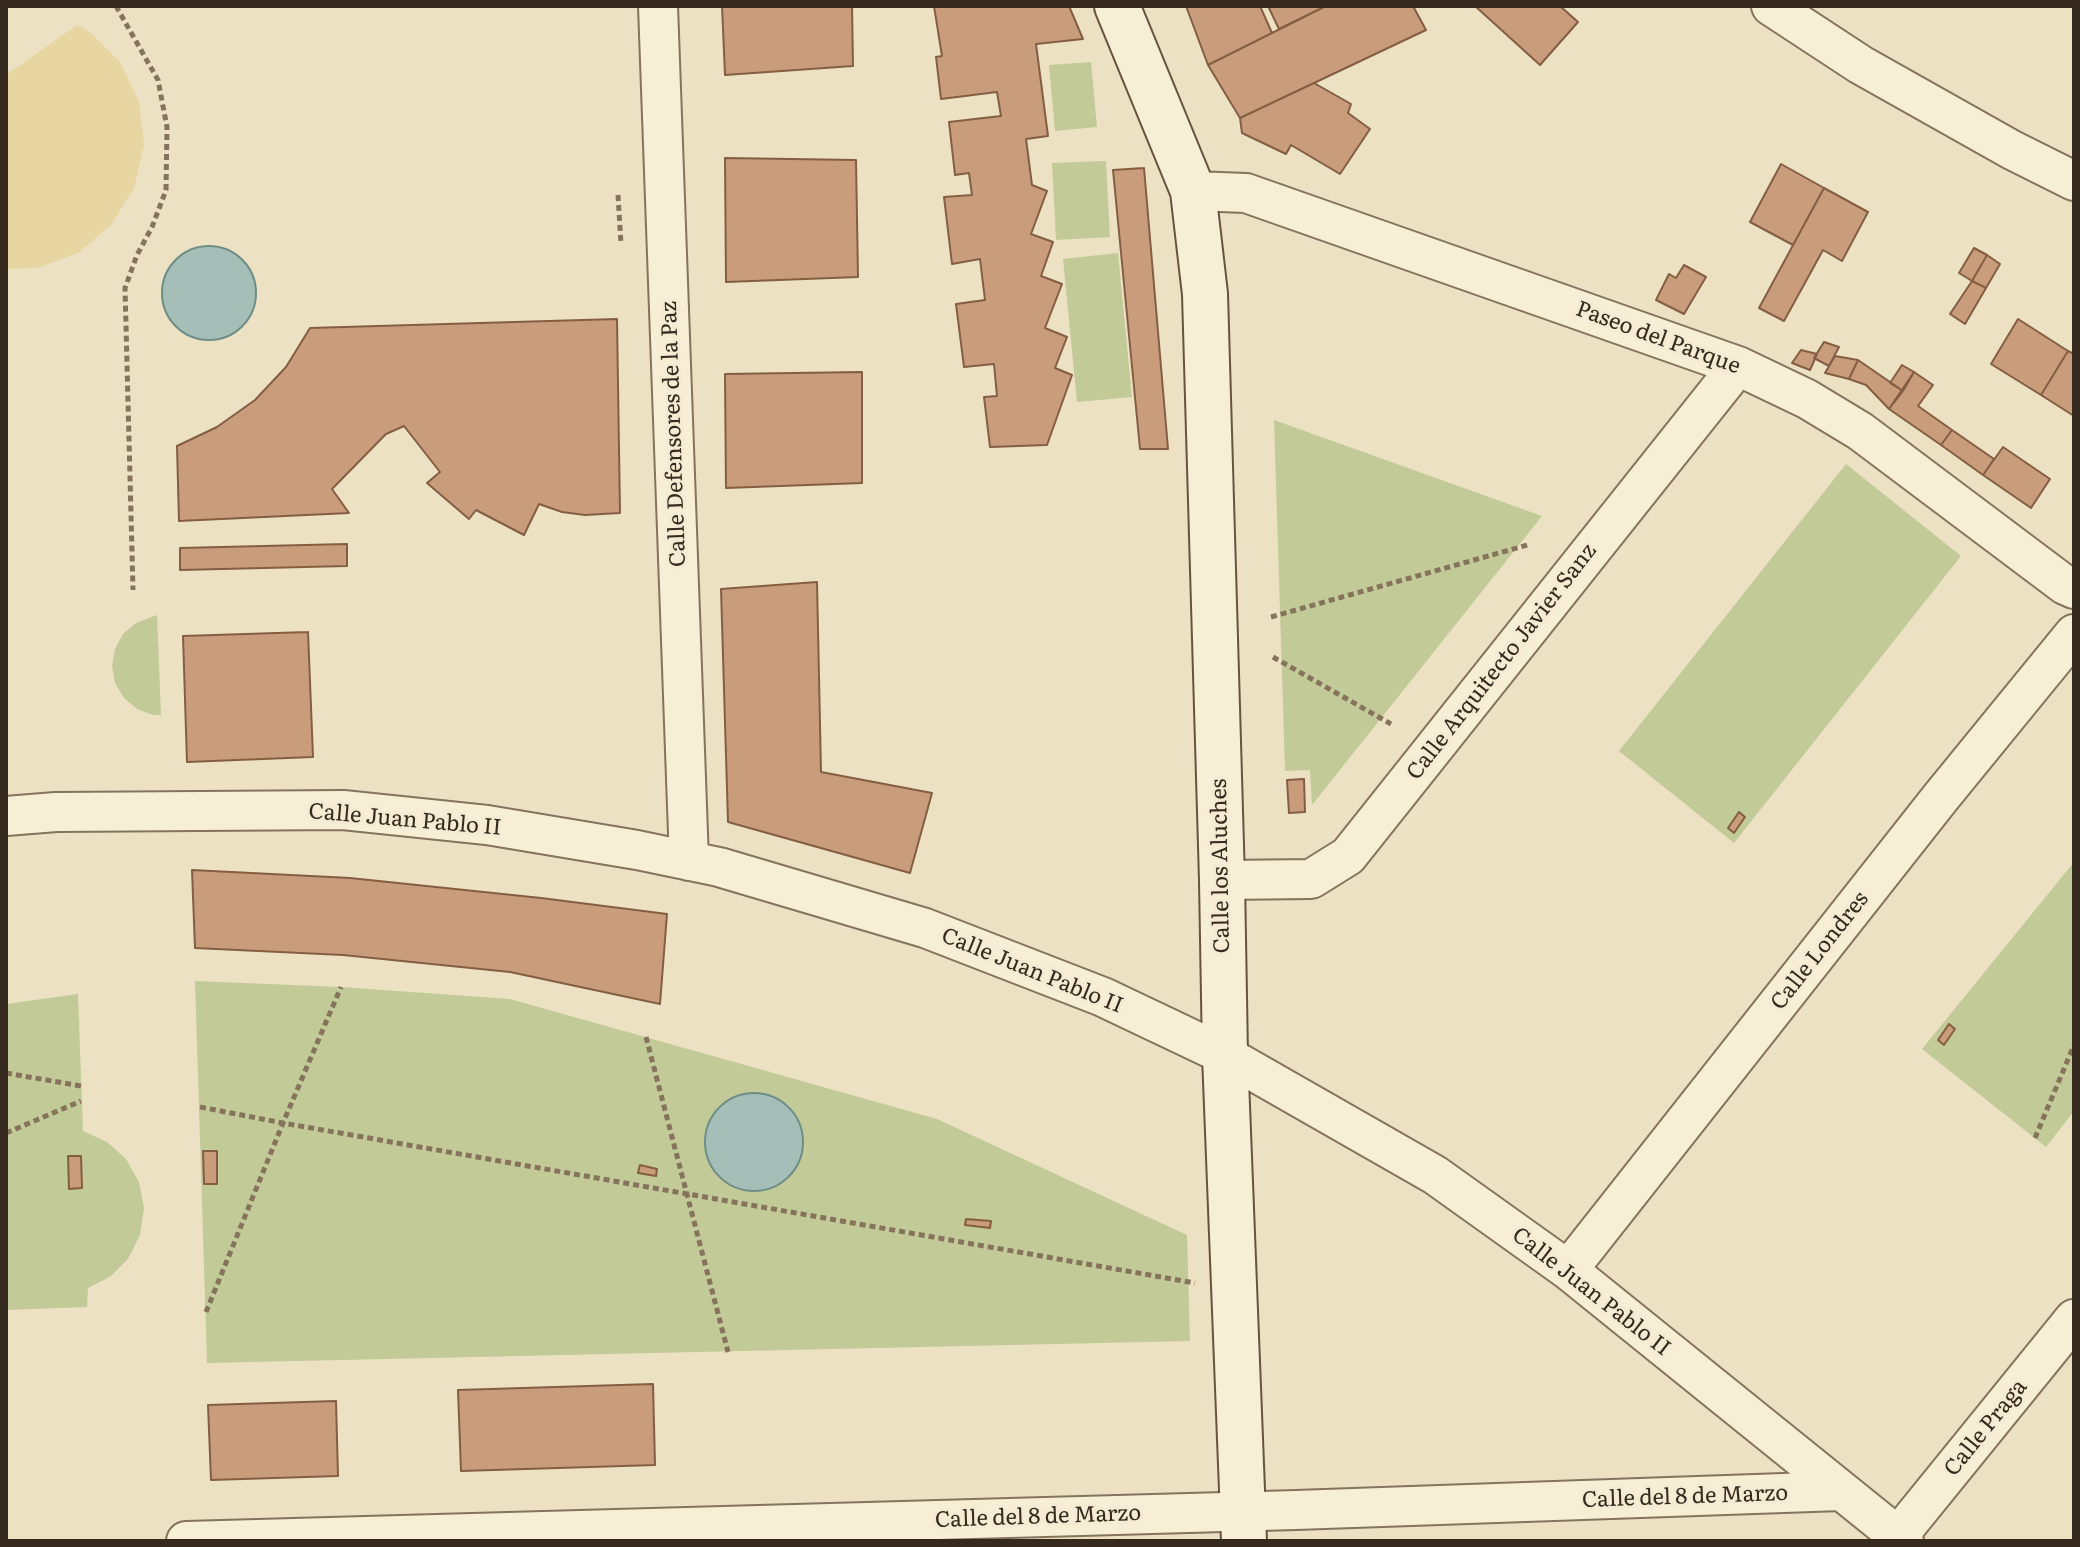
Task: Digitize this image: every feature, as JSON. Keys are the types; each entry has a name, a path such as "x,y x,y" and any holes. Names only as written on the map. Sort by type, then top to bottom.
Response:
{"street":[{"name":"Calle Defensores de la Paz","path":"658,6 689,861"},
{"name":"Calle los Aluches","path":"1117,6 1193,191 1205,294 1225,1055 1243,1526"},
{"path":"1771,6 1861,65 2012,150 2074,181"},
{"name":"Paseo del Parque","path":"1193,191 1246,193 1738,366 1807,399 1860,431 2074,589"},
{"name":"Calle Arquitecto Javier Sanz","path":"1222,880 1311,879 1348,856 1738,366"},
{"name":"Calle Londres","path":"1568,1270 1941,797 2074,634"},
{"name":"Calle Juan Pablo II","path":"6,816 56,812 343,810 487,825 719,867 925,928 1103,997 1225,1055 1435,1175 1568,1270 1901,1539"},
{"name":"Calle Praga","path":"1901,1539 2074,1319"},
{"name":"Calle del 8 de Marzo","path":"186,1541 1243,1526 1841,1491"}],"path":[{"path":"116,6 158,80 167,127 166,190 125,288 133,590"},
{"path":"618,195 621,244"},
{"path":"1271,617 1531,544"},
{"path":"1273,657 1391,724"},
{"path":"206,1312 341,987"},
{"path":"646,1037 728,1352"},
{"path":"2035,1138 2074,1045"},
{"path":"6,1073 81,1086"},
{"path":"6,1133 81,1101"},
{"path":"200,1107 1200,1284"}],"green space":[{"path":"1091,62 1097,127 1055,131 1049,65"},
{"path":"1106,161 1110,237 1056,240 1052,163"},
{"path":"1118,253 1132,397 1077,402 1063,259"},
{"path":"1274,420 1542,516 1312,805 1310,770 1285,771"},
{"path":"1846,464 1961,556 1734,843 1619,751"},
{"path":"157,615 161,715 153,715 137,709 124,698 115,683 112,666 115,649 123,634 136,623"},
{"path":"2074,862 2074,1111 2046,1147 1922,1049"},
{"path":"195,981 510,999 937,1119 1187,1235 1190,1341 207,1363","holes":["712,1116 800,1127 803,1143 800,1160 791,1174 778,1185 762,1191 708,1161 704,1146"]},
{"path":"78,994 83,1131 107,1142 126,1159 139,1182 144,1208 140,1235 128,1259 111,1276 88,1288 87,1307 6,1310 6,1004"}],"sand":[{"path":"77,25 90,32 120,62 139,102 144,145 134,188 111,225 78,253 37,268 6,269 6,75"}],"water":[{"path":"209,246 227,250 242,260 252,275 256,293 252,311 242,326 227,336 209,340 191,336 176,326 166,311 162,293 166,275 176,260 191,250"},
{"path":"754,1093 773,1097 789,1107 799,1123 803,1142 799,1161 789,1177 773,1187 754,1191 735,1187 719,1177 709,1161 705,1142 709,1123 719,1107 735,1097"}],"building":[{"path":"722,6 852,6 853,66 725,75"},
{"path":"934,6 1069,6 1083,39 1036,44 1048,136 1026,139 1032,185 1047,191 1031,234 1053,242 1041,276 1062,284 1045,328 1067,337 1055,368 1072,375 1047,445 990,447 984,397 997,396 994,364 964,367 956,304 985,300 980,259 952,264 944,197 972,195 969,173 955,175 949,122 1001,116 997,92 941,99 936,57 942,56"},
{"path":"1186,6 1260,6 1272,33 1208,65"},
{"path":"1268,6 1326,6 1279,29"},
{"path":"1326,6 1413,6 1426,30 1240,118 1208,65"},
{"path":"1475,6 1560,6 1578,22 1540,65"},
{"path":"1314,83 1351,104 1348,113 1370,129 1340,174 1291,145 1286,154 1242,133 1240,118"},
{"path":"725,158 856,160 858,277 726,282"},
{"path":"1781,164 1824,188 1793,245 1750,222"},
{"path":"1144,168 1168,449 1140,449 1113,170"},
{"path":"1824,188 1868,212 1842,261 1823,250 1784,321 1759,308"},
{"path":"1974,248 1987,255 1972,281 1959,273"},
{"path":"1987,255 2000,264 1986,288 1972,281"},
{"path":"1684,265 1706,277 1684,314 1656,300 1669,274 1676,278"},
{"path":"1972,281 1986,288 1965,324 1950,314"},
{"path":"617,319 620,513 585,515 562,512 539,504 524,535 476,510 469,519 427,483 440,472 404,426 386,434 332,489 349,513 179,521 177,446 217,427 255,400 286,367 310,328"},
{"path":"2018,319 2068,351 2041,395 1991,364"},
{"path":"1824,342 1839,347 1829,366 1814,358"},
{"path":"1801,350 1817,354 1810,370 1792,363"},
{"path":"2068,351 2074,354 2074,416 2041,395"},
{"path":"1835,356 1858,360 1849,379 1825,373"},
{"path":"1858,360 1903,391 1889,409 1866,385 1849,379"},
{"path":"1902,365 1914,372 1903,391 1890,383"},
{"path":"862,372 862,483 726,488 725,374"},
{"path":"1914,372 1933,385 1918,406 1952,430 1941,445 1889,409"},
{"path":"1952,430 1994,459 1983,475 1941,445"},
{"path":"2003,447 2050,479 2031,508 1983,475"},
{"path":"347,544 347,566 180,570 180,548"},
{"path":"817,582 821,772 932,793 910,873 728,822 721,589"},
{"path":"308,632 313,757 187,762 183,636"},
{"path":"1304,779 1305,812 1289,813 1287,780"},
{"path":"1739,812 1745,817 1734,833 1728,828"},
{"path":"192,870 350,878 667,914 660,1004 510,972 343,955 195,948"},
{"path":"1949,1024 1955,1029 1944,1045 1938,1040"},
{"path":"203,1151 217,1151 217,1184 204,1184"},
{"path":"68,1156 81,1156 82,1188 69,1189"},
{"path":"640,1165 657,1169 656,1176 638,1173"},
{"path":"966,1219 991,1221 990,1228 965,1225"},
{"path":"653,1384 655,1465 461,1471 458,1390"},
{"path":"336,1401 338,1476 211,1480 208,1405"}]}
